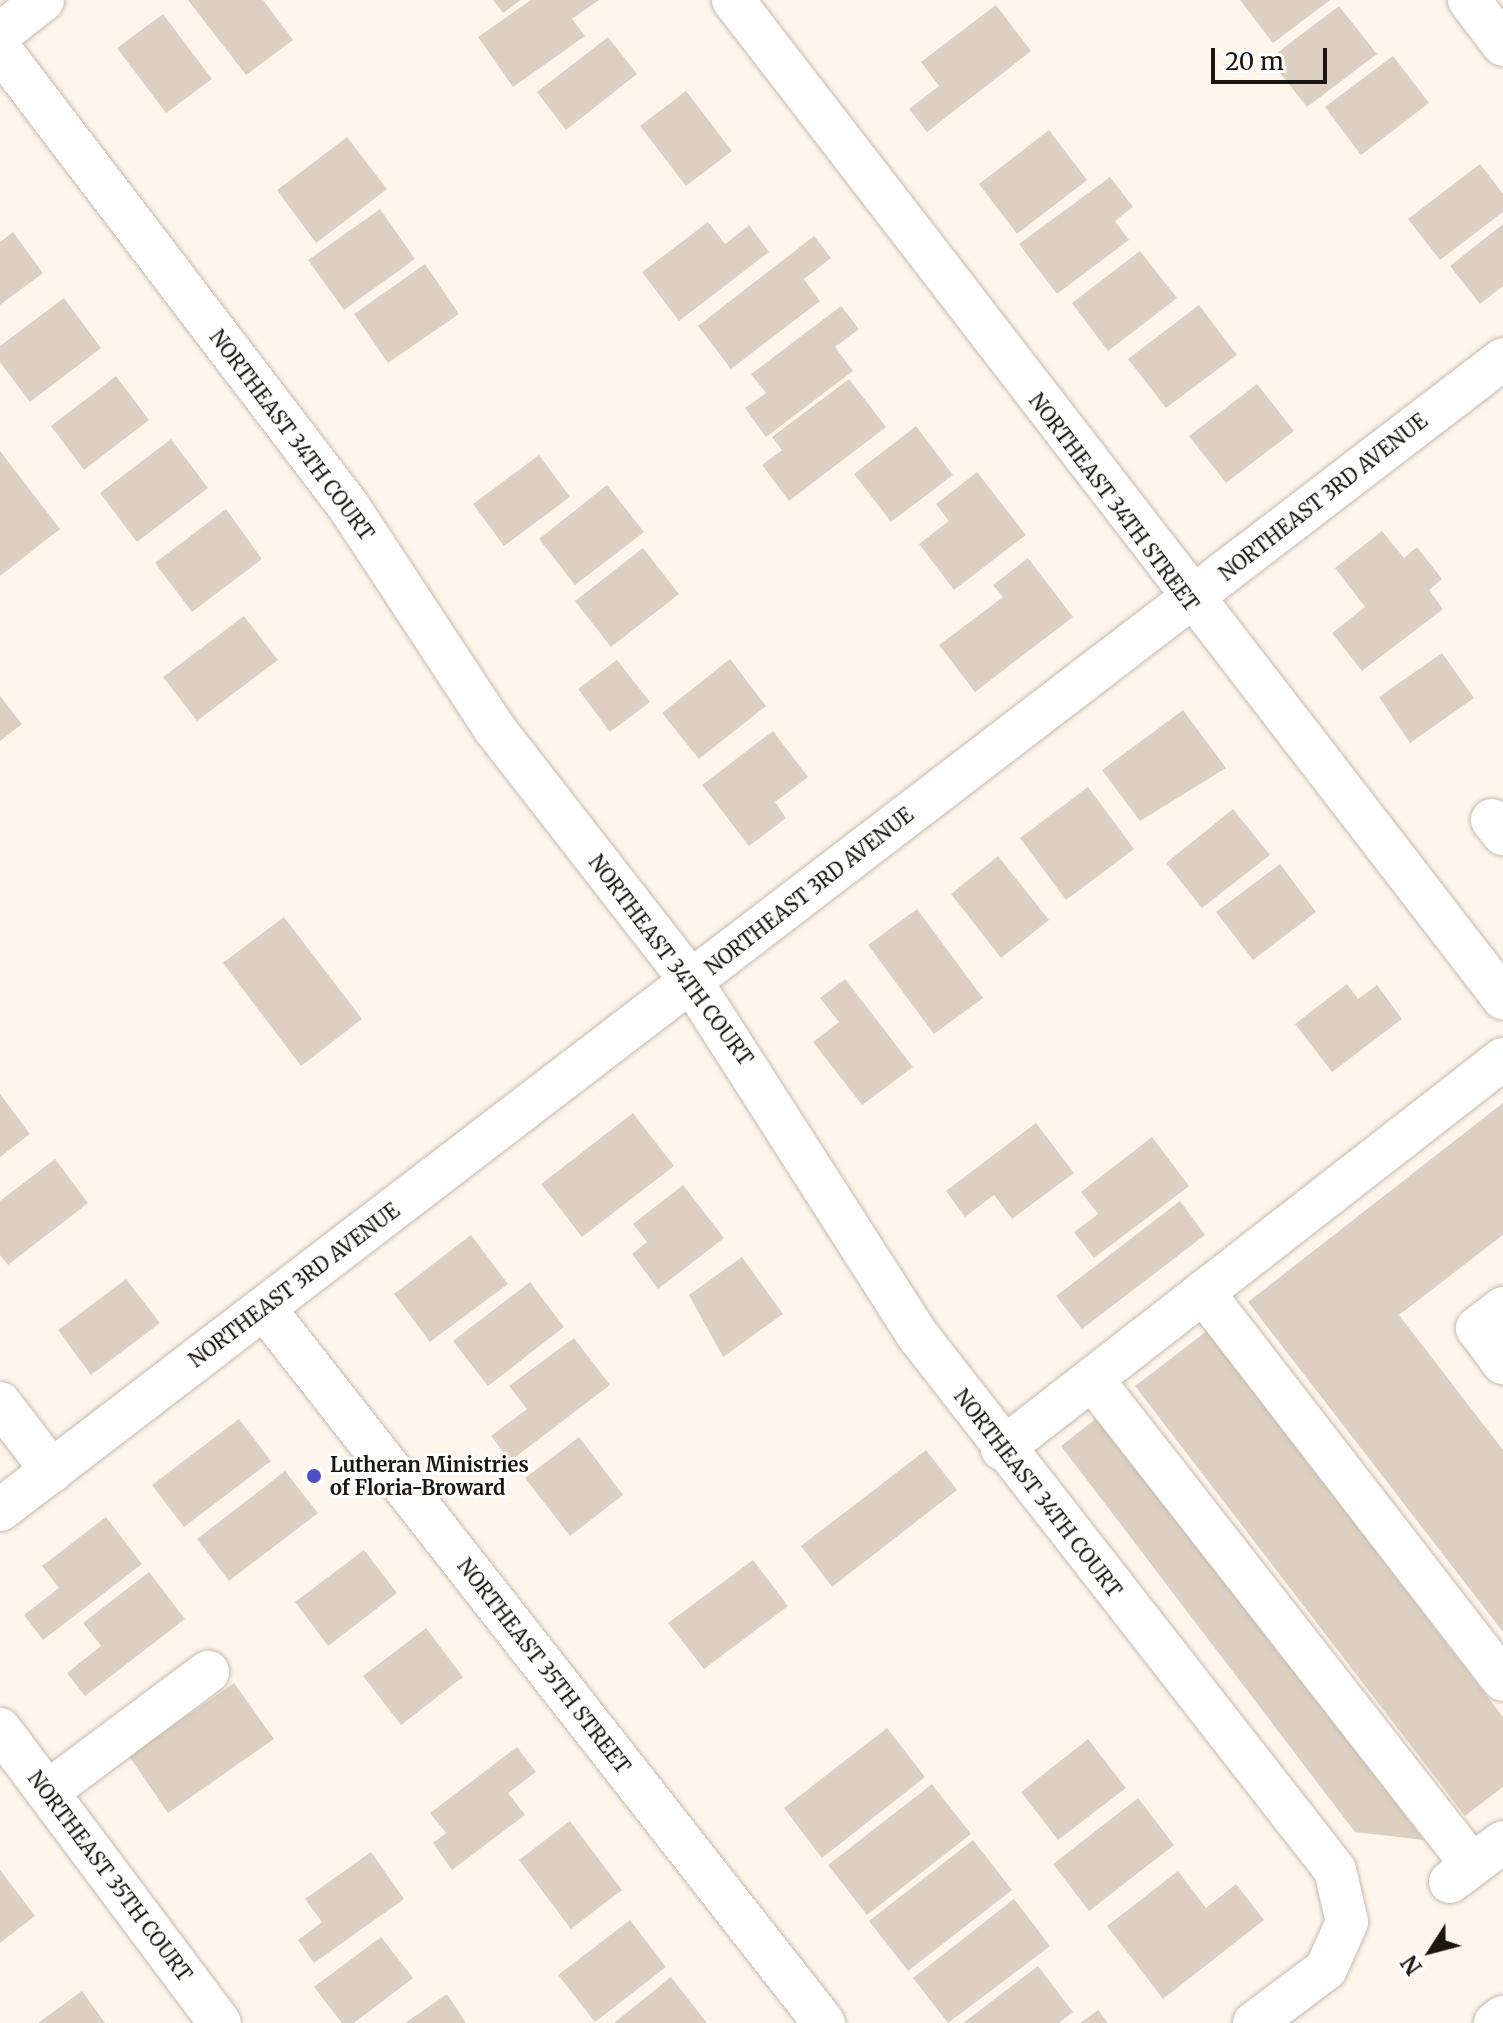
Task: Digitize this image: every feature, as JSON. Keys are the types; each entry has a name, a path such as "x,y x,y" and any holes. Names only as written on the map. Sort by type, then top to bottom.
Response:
{"street":[{"path":"0,34 43,0"},
{"name":"NORTHEAST 34TH STREET","path":"733,0 1189,600 1503,998"},
{"path":"1469,0 1503,45"},
{"name":"NORTHEAST 34TH COURT","path":"0,49 349,507 494,728 691,981 919,1337 1002,1449 1335,1870 1347,1922 1326,1969 1254,2023"},
{"name":"NORTHEAST 3RD AVENUE","path":"0,1510 1503,359"},
{"path":"1002,1449 1503,1059"},
{"path":"1203,1292 1503,1680"},
{"name":"NORTHEAST 35TH STREET","path":"264,1308 824,2023"},
{"path":"1503,1308 1477,1328 1503,1363"},
{"path":"1092,1379 1475,1863"},
{"path":"0,1403 52,1471"},
{"path":"47,1792 208,1672"},
{"name":"NORTHEAST 35TH COURT","path":"0,1729 220,2023"},
{"path":"1495,2023 1503,2017"}],"building":[{"path":"188,0 263,0 293,40 246,75"},
{"path":"493,0 521,0 503,13"},
{"path":"531,0 599,0 572,19 585,36 513,87 478,37"},
{"path":"1240,0 1330,0 1273,43"},
{"path":"996,5 1031,51 927,132 909,109 939,86 921,62"},
{"path":"1339,6 1377,54 1307,107 1269,59"},
{"path":"163,14 212,79 166,113 117,48"},
{"path":"608,37 637,74 566,130 537,92"},
{"path":"1393,56 1429,103 1361,155 1325,107"},
{"path":"686,91 732,151 686,186 640,126"},
{"path":"1049,130 1087,180 1017,234 979,184"},
{"path":"347,137 387,189 316,243 277,190"},
{"path":"1480,164 1503,194 1503,212 1440,260 1408,219"},
{"path":"1110,177 1133,207 1115,221 1129,240 1057,294 1019,244"},
{"path":"380,209 415,259 344,310 308,260"},
{"path":"708,222 725,244 749,225 769,252 679,321 642,272"},
{"path":"1503,224 1503,286 1480,304 1450,266"},
{"path":"13,232 43,273 0,305 0,242"},
{"path":"814,236 831,258 804,279 820,301 731,369 698,326"},
{"path":"1140,251 1177,298 1108,351 1072,303"},
{"path":"425,264 459,314 388,363 354,314"},
{"path":"64,298 101,348 30,402 0,362 0,346"},
{"path":"1199,305 1237,355 1166,408 1128,359"},
{"path":"841,306 859,329 835,347 853,371 766,437 745,408 766,393 751,374"},
{"path":"116,376 149,420 84,470 51,426"},
{"path":"849,379 886,427 789,501 762,465 782,450 772,437"},
{"path":"1257,384 1294,431 1226,483 1189,436"},
{"path":"916,426 953,475 891,522 854,474"},
{"path":"171,439 208,488 137,542 100,493"},
{"path":"0,451 60,529 0,576"},
{"path":"539,455 570,497 504,546 473,504"},
{"path":"977,472 1026,535 954,590 919,544 949,521 936,504"},
{"path":"607,485 644,532 575,585 539,539"},
{"path":"226,509 262,559 192,612 155,563"},
{"path":"1382,531 1404,558 1417,547 1442,579 1429,590 1443,609 1362,671 1332,633 1365,607 1335,568"},
{"path":"643,548 679,594 611,647 575,601"},
{"path":"1028,558 1073,617 975,692 939,645 1003,597 993,585"},
{"path":"244,616 278,660 197,721 163,677"},
{"path":"1442,653 1474,698 1410,743 1379,697"},
{"path":"730,659 766,706 699,759 662,713"},
{"path":"617,660 650,702 610,732 578,689"},
{"path":"0,696 22,724 0,741"},
{"path":"1183,710 1226,768 1140,821 1102,770"},
{"path":"773,731 808,777 775,802 786,818 749,846 702,785"},
{"path":"1088,787 1134,849 1066,900 1020,838"},
{"path":"1233,809 1270,855 1202,908 1166,863"},
{"path":"998,856 1049,920 1001,958 951,894"},
{"path":"1280,864 1316,912 1253,960 1216,912"},
{"path":"917,909 983,998 934,1034 868,945"},
{"path":"284,917 362,1019 301,1066 223,963"},
{"path":"845,979 913,1067 862,1105 813,1042 839,1022 820,998"},
{"path":"1347,984 1358,999 1377,985 1402,1019 1332,1072 1295,1024"},
{"path":"0,1094 30,1134 0,1157"},
{"path":"1503,1103 1503,1235 1399,1315 1503,1450 1503,1632 1248,1302"},
{"path":"633,1113 674,1166 582,1237 541,1184"},
{"path":"1036,1123 1074,1173 1012,1219 994,1195 965,1217 946,1191"},
{"path":"1152,1137 1189,1186 1094,1258 1074,1232 1098,1214 1081,1192"},
{"path":"55,1159 88,1203 8,1265 0,1255 0,1201"},
{"path":"683,1185 724,1238 658,1289 632,1254 647,1242 633,1224"},
{"path":"1180,1201 1205,1235 1082,1329 1056,1296"},
{"path":"471,1235 508,1284 430,1342 394,1294"},
{"path":"742,1257 783,1314 723,1357 689,1295"},
{"path":"126,1279 160,1323 91,1375 58,1330"},
{"path":"530,1282 564,1327 488,1386 453,1341"},
{"path":"1207,1331 1503,1717 1503,1787 1465,1816 1135,1386"},
{"path":"574,1338 610,1385 510,1461 491,1436 527,1409 509,1386"},
{"path":"1098,1417 1424,1840 1355,1832 1061,1446"},
{"path":"239,1419 271,1461 184,1527 152,1485"},
{"path":"579,1437 623,1495 570,1536 525,1478"},
{"path":"926,1450 957,1490 832,1587 801,1546"},
{"path":"285,1471 318,1513 229,1581 197,1539"},
{"path":"106,1517 142,1564 43,1640 24,1615 59,1588 42,1566"},
{"path":"364,1550 397,1593 328,1646 295,1602"},
{"path":"753,1560 788,1606 704,1669 668,1623"},
{"path":"149,1572 185,1619 85,1696 67,1673 101,1646 83,1623"},
{"path":"426,1628 463,1677 401,1725 363,1676"},
{"path":"234,1683 274,1739 168,1813 129,1756"},
{"path":"887,1728 925,1777 822,1858 784,1808"},
{"path":"1088,1739 1126,1788 1058,1840 1021,1792"},
{"path":"517,1747 536,1772 508,1793 525,1815 452,1870 433,1843 446,1833 430,1813"},
{"path":"932,1784 971,1834 867,1915 828,1865"},
{"path":"1138,1798 1174,1845 1089,1911 1053,1864"},
{"path":"570,1821 622,1890 571,1929 519,1860"},
{"path":"973,1840 1012,1890 908,1971 869,1921"},
{"path":"371,1852 404,1899 314,1963 298,1940 322,1922 305,1899"},
{"path":"0,1870 35,1916 0,1943"},
{"path":"1178,1871 1206,1908 1236,1884 1264,1920 1163,1999 1107,1926"},
{"path":"1014,1899 1050,1946 948,2023 913,1978"},
{"path":"630,1920 666,1967 595,2022 558,1975"},
{"path":"381,1937 413,1978 354,2023 342,2023 314,1987"},
{"path":"1038,1966 1073,2012 1059,2023 963,2023"},
{"path":"671,1977 707,2023 614,2023"},
{"path":"82,1991 105,2023 38,2023"},
{"path":"447,1994 466,2023 405,2023"},
{"path":"1098,2010 1108,2023 1080,2023"}],"place":[{"name":"Lutheran Ministries of Floria-Broward","path":"314,1476"}]}
